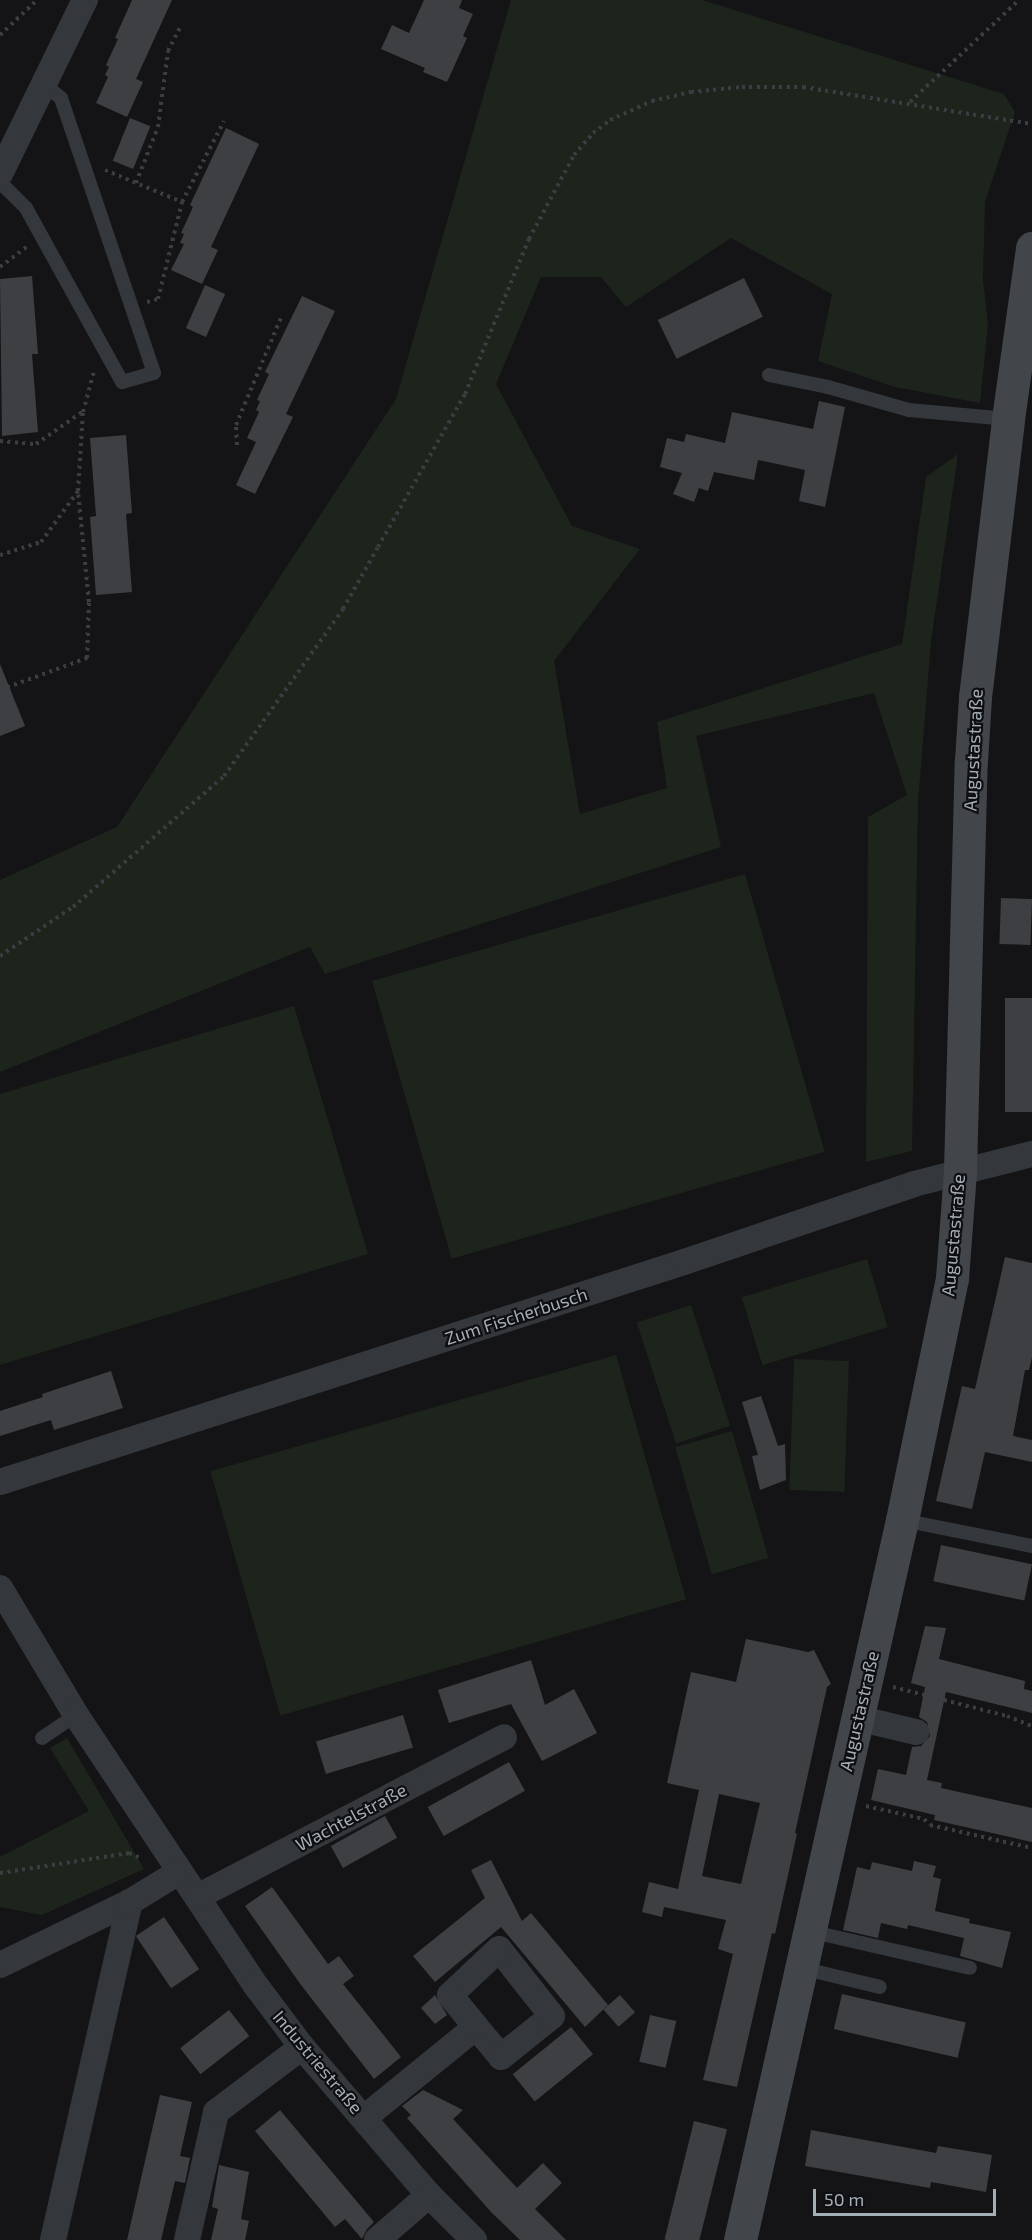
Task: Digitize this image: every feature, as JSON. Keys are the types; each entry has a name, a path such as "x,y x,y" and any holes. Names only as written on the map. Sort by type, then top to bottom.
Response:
{"main road":[{"name":"Augustastraße","path":"740,2240 902,1520 952,1278 960,1171 975,697 1008,420 1032,248"}],"street":[{"path":"0,174 85,0"},
{"name":"Zum Fischerbusch","path":"0,1482 960,1171 1032,1154"},
{"name":"Industriestraße","path":"0,1588 76,1715 257,1987 302,2047 429,2195 474,2240"},
{"path":"857,1718 916,1732"},
{"name":"Wachtelstraße","path":"197,1897 504,1737"},
{"path":"0,1965 130,1902 179,1872"},
{"path":"53,2240 130,1902"},
{"path":"364,2118 476,2027"},
{"path":"187,2240 216,2112 302,2047"},
{"path":"377,2240 429,2195"}],"lane":[{"path":"0,182 26,207 122,382 154,373 85,161 61,98 45,85"},
{"path":"769,375 828,387 909,410 1008,420"},
{"path":"902,1520 1032,1546"},
{"path":"42,1738 76,1715"},
{"path":"810,1931 970,1968"},
{"path":"801,1968 880,1987"}],"path":[{"path":"0,35 37,0"},
{"path":"909,103 1019,0"},
{"path":"136,183 159,127 168,51 181,27"},
{"path":"0,956 73,907 224,776 343,609 465,394 529,239 574,155 593,132 639,105 668,96 712,90 803,87 1032,124"},
{"path":"132,306 158,299 182,202 224,121"},
{"path":"85,161 182,202"},
{"path":"0,267 42,236"},
{"path":"237,445 236,425 282,315"},
{"path":"0,690 87,658 89,602 78,491 83,412 101,343"},
{"path":"0,441 36,444 83,412"},
{"path":"0,555 41,542 78,491"},
{"path":"866,1680 1007,1716 1013,1721 1032,1725"},
{"path":"839,1800 924,1819 930,1825 1032,1848"},
{"path":"0,1873 129,1853 179,1872"}],"shaded area":[{"path":"511,0 702,0 1004,94 1015,112 985,202 983,279 988,324 980,403 895,387 818,361 832,294 731,238 626,307 601,277 541,277 496,384 572,526 640,549 554,661 580,814 667,788 657,722 902,644 926,477 958,454 931,642 918,802 912,1151 866,1162 868,817 907,795 874,693 696,736 721,847 325,974 310,947 0,1072 0,880 117,827 396,399"},
{"path":"745,874 825,1152 452,1259 372,981"},
{"path":"294,1006 368,1254 0,1365 0,1094"},
{"path":"867,1259 888,1327 762,1365 742,1297"},
{"path":"691,1305 730,1426 676,1443 637,1323"},
{"path":"616,1355 686,1599 280,1715 210,1471"},
{"path":"794,1359 849,1361 844,1492 789,1490"},
{"path":"732,1431 768,1558 712,1574 675,1447"},
{"path":"67,1738 144,1869 42,1915 0,1907 0,1857 89,1811 50,1748"}],"building":[{"path":"132,0 172,0 136,79 143,82 127,117 96,103 108,77 105,75 109,67 106,65 118,39 115,38"},
{"path":"424,0 462,0 459,8 473,14 463,36 467,38 447,82 423,72 425,68 381,49 392,25 409,33"},
{"path":"130,118 150,126 133,169 113,161"},
{"path":"226,128 259,144 211,247 218,250 202,284 171,270 184,244 180,243 184,234 181,233 193,207 190,205"},
{"path":"32,276 38,354 32,354 38,432 2,436 0,279"},
{"path":"744,278 763,317 677,359 658,320"},
{"path":"205,285 225,294 206,337 186,328"},
{"path":"302,296 335,311 286,414 293,417 255,494 236,485 256,442 247,438 259,412 256,410 260,401 257,400 269,374 265,372"},
{"path":"819,401 845,407 825,507 799,501 805,470 758,460 754,480 714,472 708,491 699,488 694,502 673,494 682,473 660,467 667,438 684,442 686,434 725,443 732,412 813,429"},
{"path":"126,435 132,513 126,514 132,592 96,595 90,517 96,516 90,438"},
{"path":"0,664 25,726 0,736"},
{"path":"1001,898 1032,899 1030,945 999,944"},
{"path":"1005,998 1032,998 1032,1112 1005,1112"},
{"path":"1005,1257 1032,1263 1032,1357 1029,1370 1025,1370 1013,1436 1032,1440 1032,1462 985,1452 972,1509 936,1501 962,1386 975,1389"},
{"path":"111,1371 123,1408 54,1430 51,1420 0,1436 0,1411"},
{"path":"761,1396 778,1446 785,1444 786,1480 760,1490 752,1456 758,1455 742,1402"},
{"path":"941,1545 1032,1564 1024,1601 933,1581"},
{"path":"925,1626 946,1628 939,1659 1025,1681 1024,1689 1032,1691 1032,1713 946,1692 927,1780 942,1783 941,1788 1032,1808 1032,1842 934,1820 935,1815 871,1800 878,1769 906,1775 912,1747 921,1746 930,1736 927,1722 919,1717 925,1687 911,1683"},
{"path":"746,1639 808,1652 814,1650 831,1684 827,1687 775,1934 772,1933 737,2087 703,2080 733,1954 718,1949 726,1920 664,1907 662,1917 642,1912 649,1882 678,1889 699,1790 667,1783 691,1672 736,1682","holes":["719,1794 760,1803 741,1884 702,1876"]},
{"path":"531,1660 545,1705 574,1689 597,1733 542,1761 511,1704 449,1723 438,1690"},
{"path":"403,1715 413,1748 326,1774 316,1742"},
{"path":"509,1762 525,1791 444,1836 428,1807"},
{"path":"385,1816 397,1838 343,1868 331,1846"},
{"path":"491,1860 522,1921 531,1913 608,2005 585,2027 501,1927 435,1982 413,1956 485,1898 471,1870"},
{"path":"914,1861 936,1866 933,1877 941,1879 935,1911 970,1919 969,1923 1011,1932 1002,1968 960,1956 964,1938 908,1925 907,1929 881,1923 878,1938 843,1930 857,1867 870,1870 872,1862 912,1871"},
{"path":"272,1887 328,1964 339,1956 354,1976 343,1984 401,2057 374,2079 301,1985 245,1906"},
{"path":"164,1917 199,1969 171,1988 136,1936"},
{"path":"842,1994 966,2023 958,2058 834,2029"},
{"path":"435,1995 447,2015 435,2024 421,2008"},
{"path":"620,1995 635,2012 618,2027 603,2009"},
{"path":"229,2010 249,2036 200,2074 180,2048"},
{"path":"650,2015 676,2021 666,2068 639,2062"},
{"path":"571,2027 593,2054 535,2101 513,2074"},
{"path":"423,2090 463,2110 453,2119 517,2188 543,2163 562,2183 535,2209 566,2240 520,2240 492,2213 407,2118 411,2115 402,2106"},
{"path":"160,2095 192,2102 180,2156 190,2158 185,2183 175,2181 161,2240 127,2240"},
{"path":"280,2110 374,2222 362,2239 345,2219 335,2227 255,2131"},
{"path":"694,2121 727,2129 699,2240 664,2239"},
{"path":"811,2130 936,2153 938,2146 992,2155 986,2192 931,2182 930,2188 805,2166"},
{"path":"219,2165 249,2172 241,2219 249,2221 245,2240 211,2240 218,2209 212,2207"}]}
